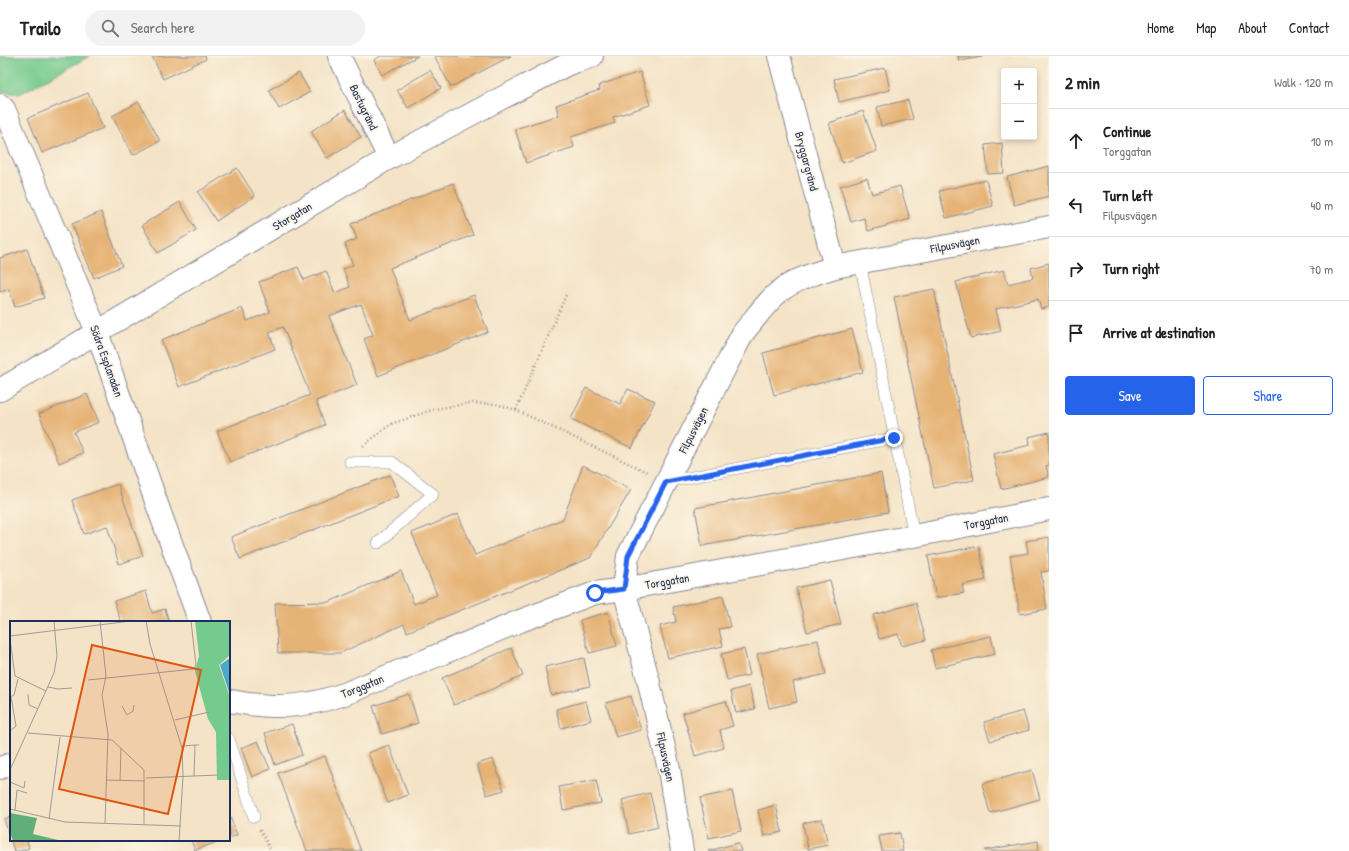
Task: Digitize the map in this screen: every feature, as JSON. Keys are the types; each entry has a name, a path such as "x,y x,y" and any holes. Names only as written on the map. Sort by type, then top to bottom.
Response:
{"street":[{"name":"Bastugränd","path":"339,56 388,158"},
{"name":"Storgatan","path":"0,390 388,158 496,101 557,62 568,64 592,56"},
{"name":"Bryggargränd","path":"779,56 835,267"},
{"name":"Södra Esplanaden","path":"0,105 4,109 97,332 200,621"},
{"name":"Filpusvägen","path":"682,851 670,769 624,589 628,556 743,333 766,304 781,290 804,277 835,267 1049,227"},
{"name":"Torggatan","path":"230,701 285,706 329,699 347,693 520,621 595,593 914,536 1049,509"},
{"path":"0,768 10,764"}],"lane":[{"path":"860,262 914,536"},
{"path":"666,482 894,438"},
{"path":"350,462 392,462 433,494 378,543"},
{"path":"230,742 254,817"}],"path":[{"path":"516,410 566,295"},
{"path":"350,462 363,446 391,424 435,409 471,403 496,404 516,410 666,482"},
{"path":"254,817 270,851"}],"green space":[{"path":"0,56 90,56 19,94 0,91"}],"building":[{"path":"152,56 205,56 206,59 163,79"},
{"path":"381,56 418,56 382,75 374,60"},
{"path":"511,56 451,87 435,57"},
{"path":"958,56 982,56 982,57 959,61"},
{"path":"885,68 890,90 839,102 834,79"},
{"path":"430,70 441,88 408,108 397,90"},
{"path":"640,72 650,105 613,117 615,123 571,137 574,147 526,163 515,129 559,115 556,105 600,90 599,85"},
{"path":"299,73 310,92 279,109 269,90"},
{"path":"88,93 103,128 42,153 28,118"},
{"path":"908,100 913,119 881,126 877,107"},
{"path":"139,102 160,141 133,155 112,116"},
{"path":"345,110 361,137 327,158 311,131"},
{"path":"863,111 877,151 842,163 829,123"},
{"path":"1002,143 1004,173 988,174 985,145"},
{"path":"1049,166 1049,196 1014,205 1007,177"},
{"path":"237,168 255,196 216,221 198,192"},
{"path":"867,178 872,194 900,186 910,219 868,231 864,218 851,222 840,186"},
{"path":"986,180 993,206 946,218 939,191"},
{"path":"453,183 473,235 390,268 410,320 474,295 488,332 378,376 364,339 373,335 361,304 329,316 357,385 316,401 325,425 230,462 217,431 310,395 283,327 269,332 275,349 179,387 161,340 242,308 247,321 270,312 259,282 298,267 304,280 326,271 335,293 350,287 343,269 353,265 345,244 357,239 351,224"},
{"path":"180,202 196,230 158,253 142,225"},
{"path":"101,212 122,266 94,278 72,224"},
{"path":"27,249 44,298 15,307 9,289 0,292 0,258"},
{"path":"1049,263 1049,307 1041,309 1038,299 996,309 1001,331 971,338 956,282 1004,270 1008,284 1033,278 1031,268"},
{"path":"934,289 974,480 934,488 894,297"},
{"path":"852,329 863,372 774,395 763,353"},
{"path":"586,388 620,404 628,389 655,401 632,448 571,419"},
{"path":"87,394 99,422 74,432 83,453 59,463 39,414"},
{"path":"1049,432 1049,465 1046,466 1049,477 1001,489 993,454 1030,445 1029,437"},
{"path":"583,465 631,490 590,558 407,632 404,624 340,653 278,653 275,603 329,602 401,571 414,604 437,595 412,533 458,514 475,555 563,519"},
{"path":"881,473 888,512 702,546 695,508"},
{"path":"390,475 399,496 240,559 231,537"},
{"path":"118,484 143,556 119,564 107,526 84,534 72,500"},
{"path":"1049,537 1049,571 1041,572 1047,609 1020,614 1010,556 1028,553 1026,541"},
{"path":"979,546 986,580 962,585 964,593 936,598 928,556"},
{"path":"830,580 841,624 807,632 796,588"},
{"path":"146,591 152,613 165,609 169,621 121,621 114,601"},
{"path":"723,596 730,627 719,629 723,646 668,658 660,626 676,622 673,607"},
{"path":"916,603 926,640 902,646 898,634 879,639 873,615"},
{"path":"608,612 617,646 589,653 580,620"},
{"path":"991,636 995,654 935,668 931,650"},
{"path":"818,640 826,674 793,682 797,702 769,708 757,654"},
{"path":"511,648 523,676 454,705 442,678"},
{"path":"744,649 750,675 727,680 721,654"},
{"path":"584,658 590,686 551,695 545,667"},
{"path":"749,686 755,709 736,713 731,691"},
{"path":"409,694 418,723 382,734 373,706"},
{"path":"631,696 641,730 616,737 606,703"},
{"path":"586,701 591,720 561,728 556,709"},
{"path":"726,701 733,726 720,730 724,748 695,756 683,713"},
{"path":"1023,711 1029,730 990,741 984,722"},
{"path":"292,724 302,755 275,765 265,733"},
{"path":"258,741 270,769 252,777 241,748"},
{"path":"389,745 408,795 388,803 368,753"},
{"path":"325,756 361,851 307,851 278,773"},
{"path":"493,759 504,790 487,795 477,764"},
{"path":"1032,770 1040,799 990,813 982,784"},
{"path":"596,780 601,803 563,810 559,787"},
{"path":"732,791 741,831 709,838 700,798"},
{"path":"650,793 658,827 629,834 622,800"},
{"path":"776,805 782,832 764,836 758,810"},
{"path":"10,817 10,838 4,819"},
{"path":"230,817 237,835 230,838"},
{"path":"822,819 828,845 808,849 803,823"},
{"path":"900,833 903,851 882,851 879,836"},
{"path":"11,841 27,841 29,848 14,851"},
{"path":"191,841 220,841 195,850"},
{"path":"1038,841 1039,851 985,851 985,850"},
{"path":"738,843 741,851 708,851"}],"route":[{"path":"595,593 624,589 628,556 666,482 894,438"}]}
